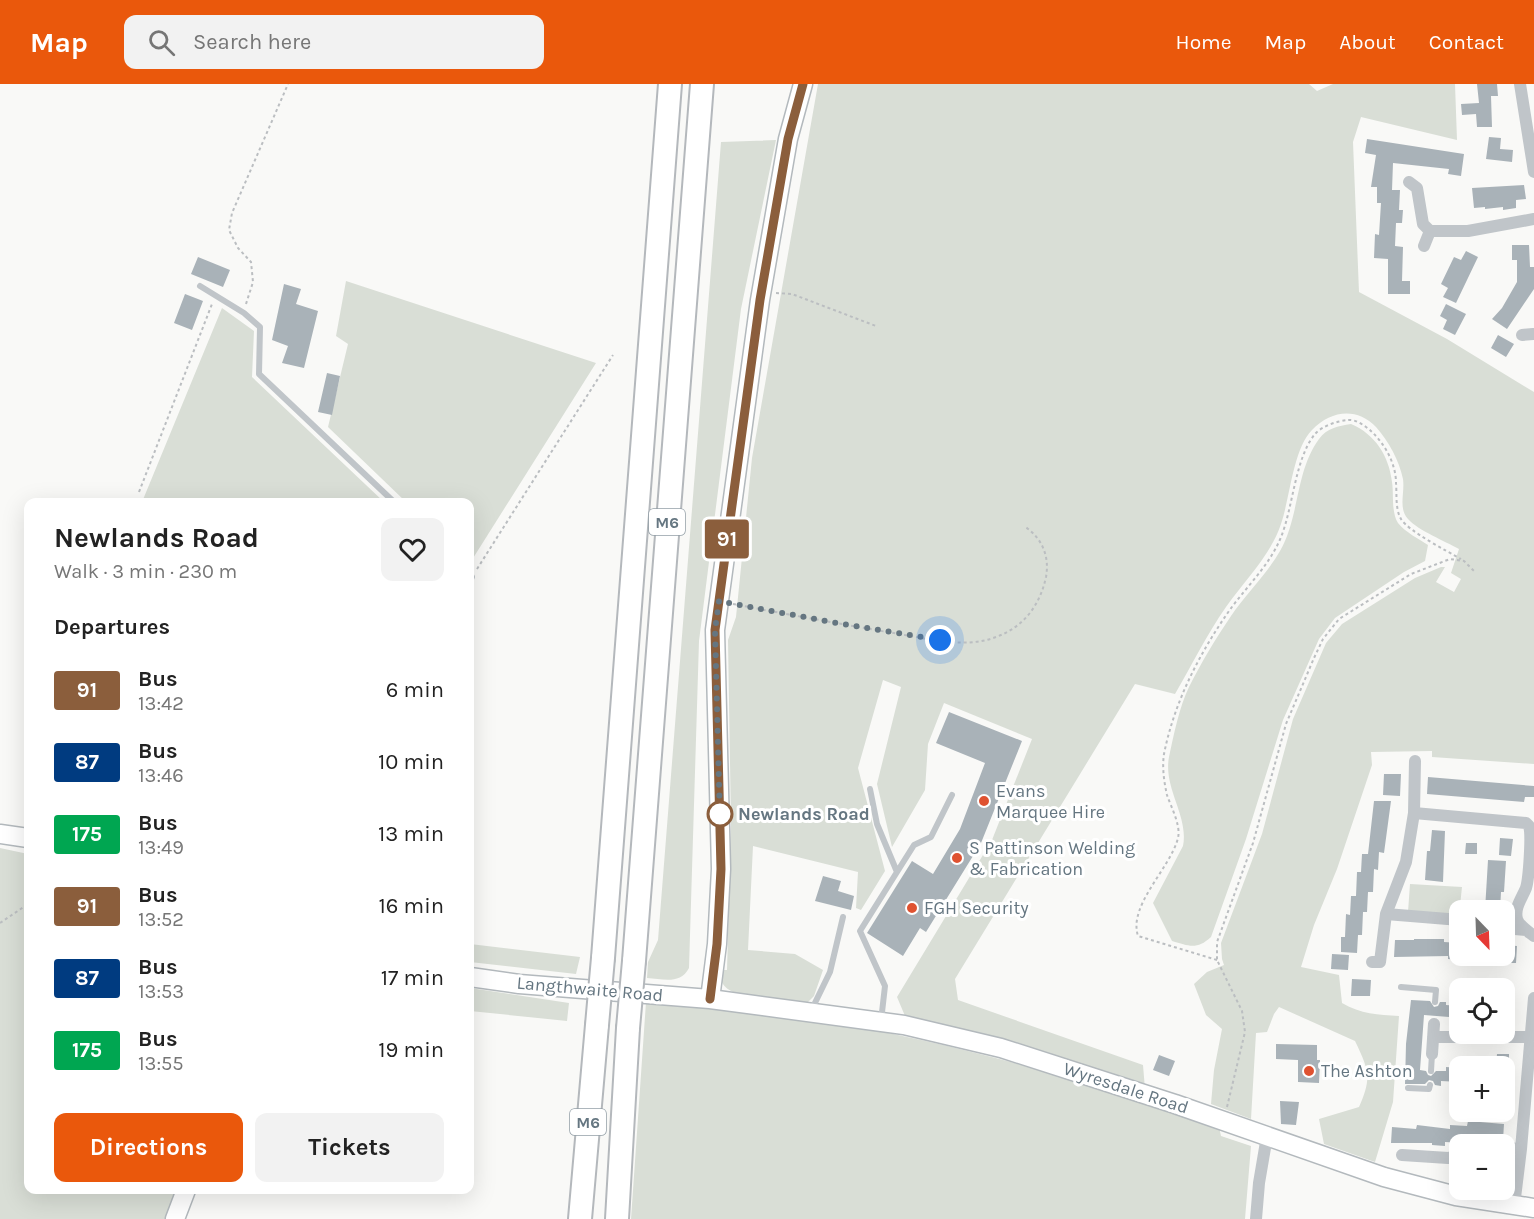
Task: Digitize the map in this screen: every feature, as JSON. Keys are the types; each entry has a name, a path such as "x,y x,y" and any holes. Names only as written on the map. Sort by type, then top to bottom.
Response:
{"highway":[{"name":"M6","path":"580,1219 603,958 670,84"},
{"name":"M6","path":"617,1219 628,1028 702,84"}],"street":[{"path":"710,999 717,944 721,869 715,630 761,292 788,139 803,84"},
{"path":"1520,84 1517,109 1534,172"},
{"path":"1417,184 1423,224 1430,231 1468,231 1534,219"},
{"path":"1424,246 1430,231"},
{"path":"1372,962 1380,962 1386,914 1406,862 1414,813 1415,761"},
{"path":"1414,813 1530,821 1531,838 1526,887 1518,905 1517,917 1519,924 1530,933"},
{"path":"0,834 24,837"},
{"path":"1386,914 1449,919"},
{"path":"1515,930 1530,933"},
{"name":"Langthwaite Road","path":"474,978 519,984 710,999"},
{"path":"1514,1206 1534,998"},
{"name":"Wyresdale Road","path":"710,999 904,1025 1000,1048 1223,1120 1393,1180 1456,1196 1534,1208"},
{"path":"1432,1054 1434,1026 1530,1037"},
{"path":"1256,1219 1267,1136"},
{"path":"1515,1149 1521,1149"},
{"path":"1402,1155 1449,1158"},
{"path":"175,1219 184,1194"}],"lane":[{"path":"200,286 244,313 260,327 259,374 390,498"},
{"path":"870,789 877,824 897,872"},
{"path":"881,1022 885,986 860,931 914,846 931,837 952,795"},
{"path":"810,1012 830,972 843,917"},
{"path":"1401,987 1436,990 1435,1002"},
{"path":"1431,1071 1432,1054"},
{"path":"1408,1088 1429,1089 1430,1085"}],"path":[{"path":"244,313 253,282 251,262 238,248 229,230 231,213 288,84"},
{"path":"761,292 792,294 876,326"},
{"path":"139,492 215,296"},
{"path":"474,571 613,356"},
{"path":"1217,960 1138,936 1135,927 1137,914 1172,852 1178,836 1164,778 1164,756 1185,686 1228,612 1277,548 1287,524 1305,454 1315,434 1330,424 1350,419 1365,426 1380,440 1390,458 1396,479 1400,518 1411,529 1464,561 1474,572"},
{"path":"719,601 954,642 995,638 1014,629 1028,616 1043,591 1047,573 1046,556 1038,535 1024,526"},
{"path":"1223,1120 1245,1032 1242,1011 1217,960 1217,942 1253,843 1286,724 1323,639 1340,620 1411,574 1450,559 1464,561"},
{"path":"0,923 24,907"}],"shaded area":[{"path":"818,84 1309,84 1317,91 1333,84 1455,84 1457,140 1361,117 1353,142 1359,292 1447,339 1534,392 1534,764 1432,757 1432,751 1371,752 1372,765 1301,967 1339,975 1342,1003 1349,1007 1370,1013 1399,1016 1393,1102 1375,1162 1324,1144 1319,1119 1359,1107 1366,1089 1367,1074 1355,1041 1279,1007 1267,1032 1256,1033 1251,1119 1211,1104 1214,1070 1222,1029 1206,1015 1194,984 1207,972 1224,965 1221,943 1262,834 1293,719 1326,643 1342,624 1415,578 1445,567 1436,582 1454,592 1461,579 1451,573 1459,549 1425,532 1405,515 1403,479 1399,465 1376,427 1361,416 1344,414 1327,418 1319,423 1306,438 1296,461 1281,524 1264,557 1219,617 1175,694 1135,684 955,979 958,1000 1143,1065 1145,1089 905,1016 897,997 992,840 1032,739 944,703 928,744 925,790 892,847 877,784 901,687 883,680 858,768 885,871 861,910 856,908 858,872 753,846 748,950 795,954 823,970 814,996 805,1005 749,997 729,990 723,984 721,970 727,970 731,824 728,640 736,617 752,458"},
{"path":"776,140 741,309 699,641 689,968 676,979 647,978 648,962 658,940 721,142"},
{"path":"346,281 596,363 474,557 474,498 402,498 328,427 348,344 336,336"},
{"path":"222,308 254,331 252,377 380,498 144,498"},
{"path":"1351,424 1360,428 1374,440 1384,455 1393,487 1396,519 1404,529 1428,545 1425,561 1404,572 1335,618 1319,639 1283,720 1246,839 1211,937 1193,946 1172,941 1153,903 1183,846 1184,835 1180,813 1172,791 1168,768 1182,704 1189,687 1220,633 1280,551 1291,523 1301,480 1311,452 1322,435 1329,430"},
{"path":"0,848 24,853 24,1194 175,1194 166,1219 0,1219"},
{"path":"1410,884 1462,887 1461,900 1449,900 1449,914 1408,912"},
{"path":"474,944 580,957 576,974 474,962"},
{"path":"474,989 569,1003 567,1021 474,1011"},
{"path":"646,1002 801,1018 924,1041 1072,1079 1219,1127 1221,1136 1251,1146 1245,1219 631,1219"}],"building":[{"path":"1477,84 1497,84 1498,96 1491,96 1492,127 1477,127 1476,114 1462,115 1461,104 1479,103"},
{"path":"1489,137 1501,138 1500,149 1513,150 1512,162 1486,159"},
{"path":"1367,139 1464,154 1461,176 1448,174 1449,169 1393,163 1392,190 1400,190 1399,210 1403,210 1402,223 1396,223 1395,246 1403,247 1402,281 1410,281 1410,294 1388,294 1388,259 1374,258 1375,234 1379,235 1381,203 1377,203 1377,187 1371,187 1376,155 1365,153"},
{"path":"1524,185 1526,199 1516,200 1516,208 1503,210 1503,207 1474,208 1472,188"},
{"path":"1512,245 1529,245 1530,267 1534,267 1534,289 1507,329 1492,319 1502,308 1517,282 1517,260 1512,260"},
{"path":"1466,251 1478,257 1456,303 1443,297 1448,288 1441,284 1454,257 1461,260"},
{"path":"198,257 230,270 223,287 191,274"},
{"path":"284,284 301,289 296,304 318,311 304,368 282,363 288,346 272,340"},
{"path":"185,294 203,301 192,330 174,323"},
{"path":"1446,304 1466,314 1455,335 1443,329 1447,320 1440,316"},
{"path":"1498,335 1514,344 1506,357 1491,348"},
{"path":"327,373 340,376 332,415 318,412"},
{"path":"949,712 1022,741 981,843 926,932 920,928 903,956 867,933 912,861 933,874 960,829 985,763 936,743"},
{"path":"1384,774 1401,774 1400,796 1383,795"},
{"path":"1428,777 1534,786 1534,797 1525,797 1524,802 1427,794"},
{"path":"1374,801 1391,801 1384,853 1379,852 1378,870 1374,869 1373,892 1368,892 1367,912 1363,912 1362,935 1358,935 1357,953 1341,952 1341,937 1345,937 1346,914 1350,915 1351,896 1356,896 1357,872 1361,872 1362,854 1368,854"},
{"path":"1432,830 1445,831 1443,882 1425,880 1427,851 1430,851"},
{"path":"1500,838 1513,839 1511,856 1499,855"},
{"path":"1466,843 1477,843 1477,854 1465,854"},
{"path":"1488,860 1506,861 1504,892 1501,892 1501,900 1486,900"},
{"path":"823,876 841,881 838,891 854,896 851,910 815,901"},
{"path":"1444,939 1444,942 1449,942 1449,959 1448,956 1394,957 1395,940"},
{"path":"1515,946 1517,946 1515,963"},
{"path":"1332,954 1349,955 1348,970 1331,969"},
{"path":"1352,979 1371,980 1370,996 1351,996"},
{"path":"1411,1000 1430,1001 1434,1007 1440,1002 1446,1002 1446,1005 1449,1005 1449,1017 1424,1015 1420,1070 1426,1071 1431,1076 1436,1071 1446,1071 1446,1067 1449,1067 1449,1081 1441,1081 1441,1086 1429,1080 1425,1084 1405,1084 1406,1044"},
{"path":"1276,1044 1317,1045 1317,1060 1320,1060 1319,1083 1298,1082 1298,1060 1276,1059"},
{"path":"1497,1054 1509,1054 1509,1056 1497,1056"},
{"path":"1159,1055 1175,1061 1169,1076 1153,1070"},
{"path":"1280,1101 1299,1102 1296,1125 1281,1124"},
{"path":"1468,1122 1504,1124 1503,1134 1449,1134 1449,1142 1445,1142 1445,1146 1432,1145 1432,1143 1391,1143 1392,1127 1416,1129 1417,1125 1450,1129 1450,1125 1467,1126"}],"bus line":[{"name":"91","path":"710,999 717,944 721,869 715,630 760,300 788,139 803,84"}],"place":[{"name":"Evans Marquee Hire","path":"984,801"},
{"name":"Newlands Road","path":"720,814"},
{"name":"S Pattinson Welding & Fabrication","path":"957,858"},
{"name":"FGH Security","path":"912,908"},
{"name":"The Ashton","path":"1309,1071"}],"route":[{"path":"720,814 720,821 715,630 719,601 792,616 940,640"}]}
